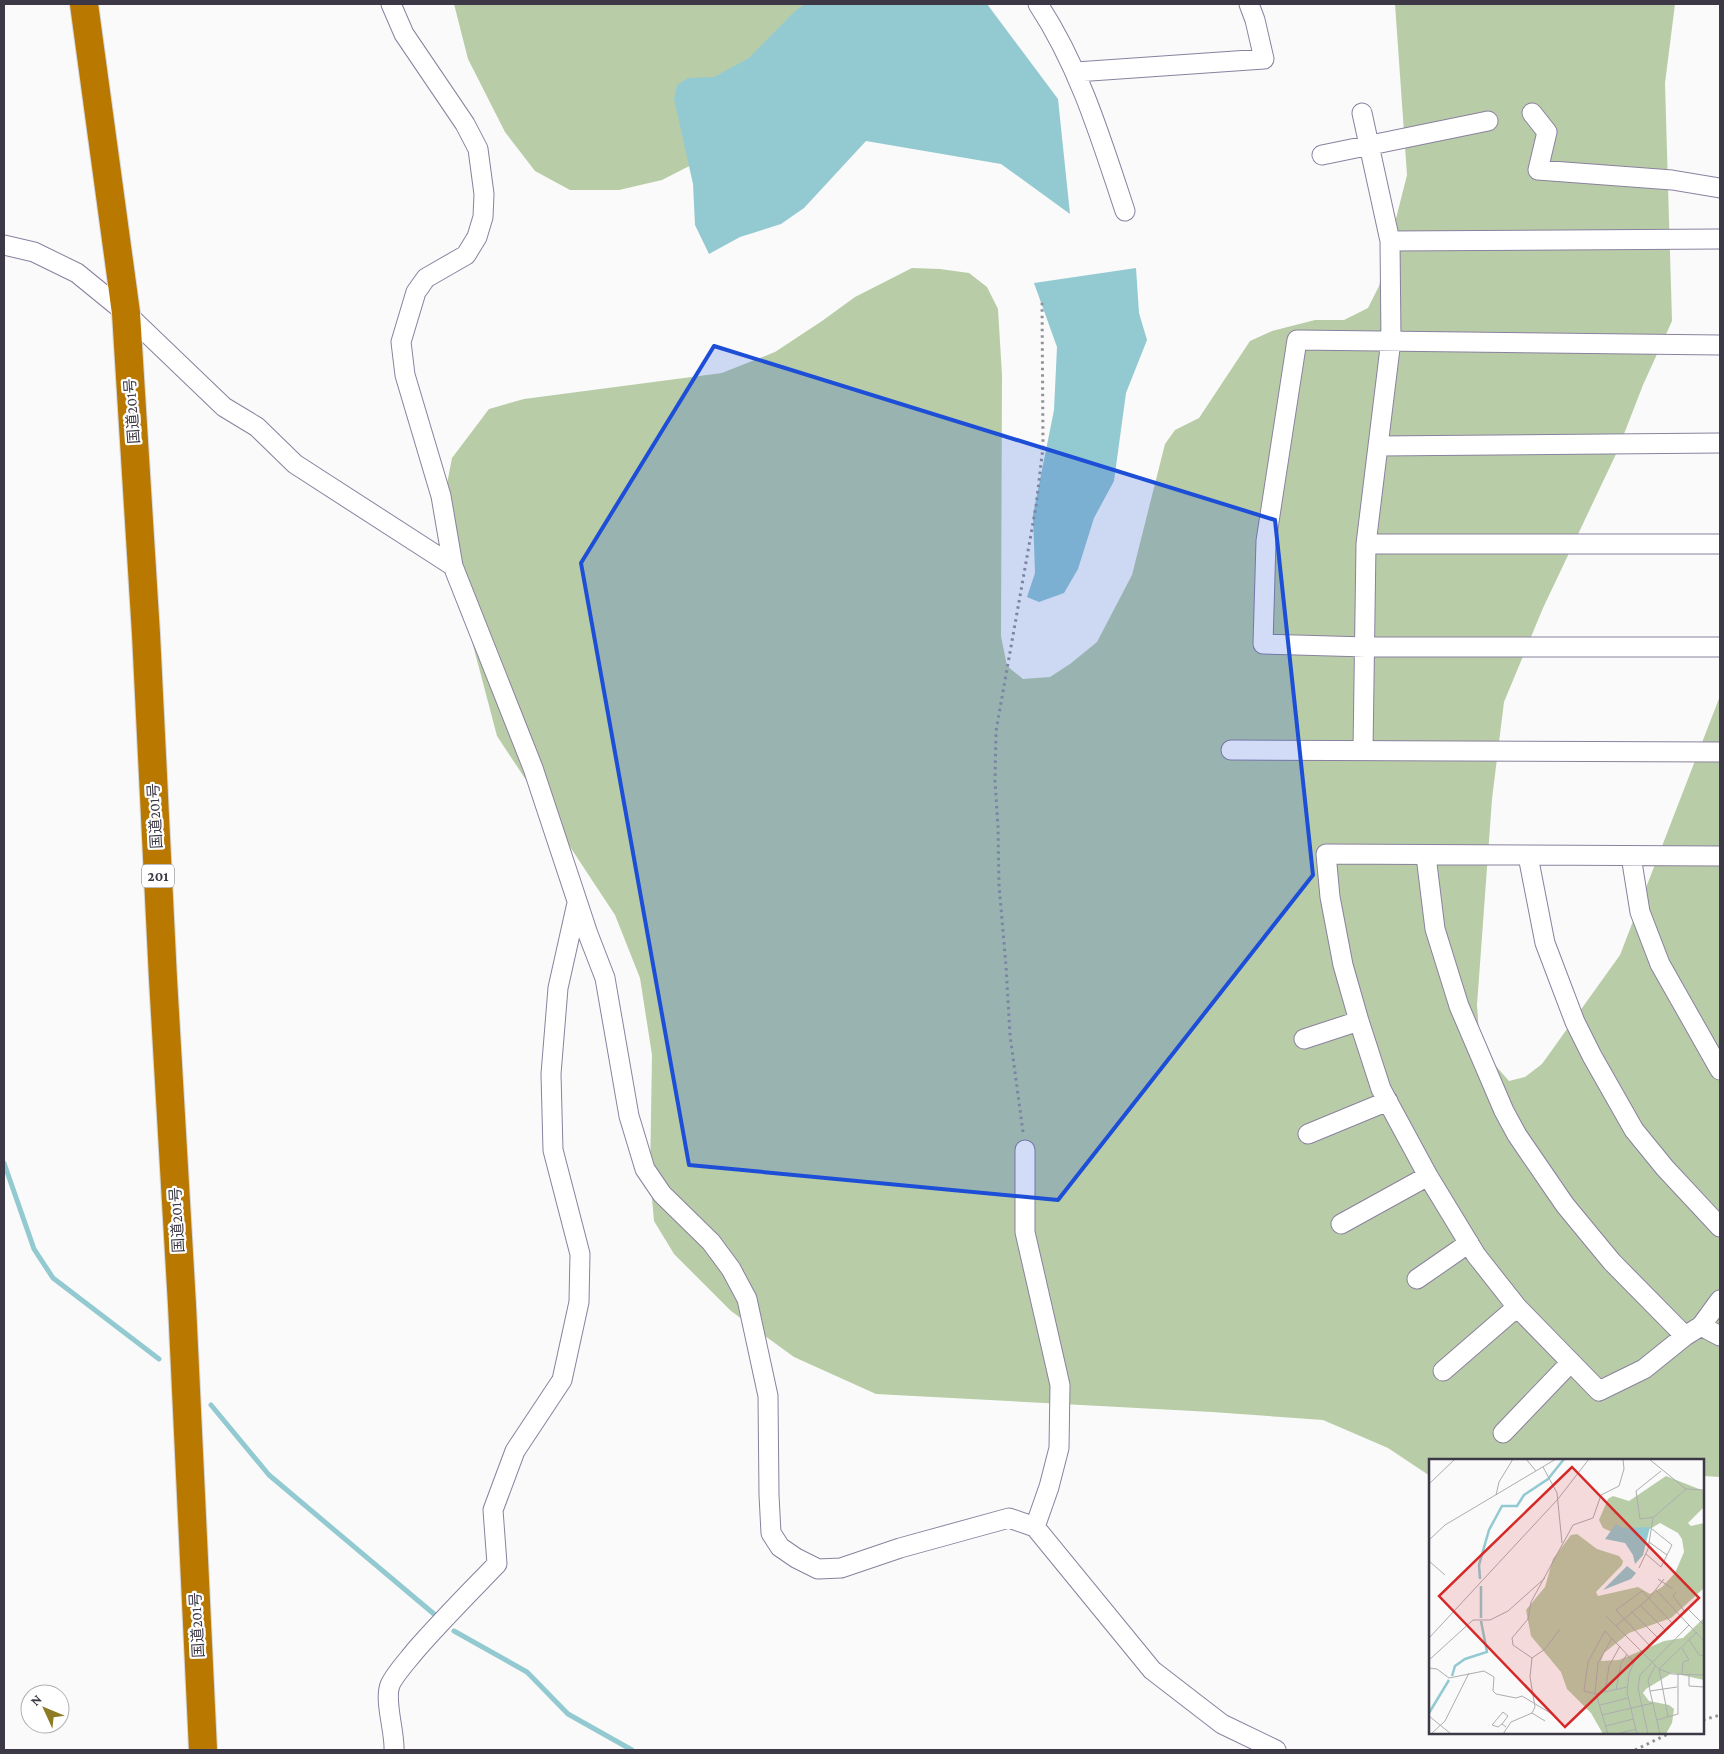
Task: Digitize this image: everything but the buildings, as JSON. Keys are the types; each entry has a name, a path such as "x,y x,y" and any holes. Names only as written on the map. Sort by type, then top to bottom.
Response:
{"highway":[{"name":"国道201号","path":"84,4 126,313 146,634 163,980 182,1306 203,1750"}],"street":[{"path":"391,4 404,34 465,124 478,149 484,194 478,237 466,255 426,278 416,292 401,342 405,375 441,496 452,566 533,768 577,902 606,978 629,1116 645,1169 662,1194 711,1242 731,1269 747,1299 768,1396 771,1533 780,1546 796,1558 818,1569 841,1568 900,1548 1009,1518 1035,1526 1152,1670 1222,1724 1276,1750"},
{"path":"1038,4 1052,25 1076,72 1126,211"},
{"path":"1076,72 1264,59 1255,20 1249,4"},
{"path":"1362,113 1390,241 1391,340 1366,544 1364,750"},
{"path":"1532,113 1547,132 1538,170 1672,180 1720,188"},
{"path":"1322,155 1488,121"},
{"path":"1390,241 1720,239"},
{"path":"4,245 34,252 77,273 126,313 224,407 257,427 295,464 452,566"},
{"path":"1720,345 1297,340 1266,541 1263,644 1720,647"},
{"path":"1379,446 1720,443"},
{"path":"1366,544 1720,544"},
{"path":"1231,750 1720,752"},
{"path":"1720,856 1326,854 1330,897 1343,964 1381,1089 1428,1176 1476,1255 1516,1307 1600,1391 1644,1370 1685,1336 1702,1326 1720,1300"},
{"path":"1426,856 1435,928 1459,1006 1504,1111 1576,1220 1612,1262 1685,1336"},
{"path":"1528,856 1545,943 1575,1022 1592,1056 1634,1130 1665,1168 1720,1226"},
{"path":"1631,856 1640,912 1660,964 1720,1070"},
{"path":"394,1750 389,1704 390,1685 405,1663 427,1638 497,1564 493,1510 515,1451 562,1380 579,1302 580,1254 553,1150 551,1074 558,988 577,902"},
{"path":"1304,1039 1359,1021"},
{"path":"1308,1134 1388,1101"},
{"path":"1025,1150 1025,1232 1060,1384 1059,1448 1049,1487 1035,1526"},
{"path":"1341,1224 1428,1176"},
{"path":"1417,1279 1469,1243"},
{"path":"1443,1371 1516,1307"},
{"path":"1702,1326 1720,1336"},
{"path":"1503,1433 1571,1362"}],"path":[{"path":"1025,1150 1010,1035 999,885 995,781 996,731 1036,506 1043,447 1042,299"},
{"path":"1704,1720 1720,1715"},
{"path":"1635,1750 1668,1734"}],"highlighted area":[{"path":"714,346 1275,520 1313,875 1058,1200 689,1165 581,563"}],"green space":[{"path":"454,4 850,4 703,159 662,180 619,190 570,190 535,171 505,132 468,59"},
{"path":"1395,4 1675,4 1665,83 1672,321 1643,385 1617,452 1543,608 1504,702 1492,799 1477,1005 1480,1048 1509,1081 1525,1077 1542,1064 1620,955 1720,696 1720,1477 1704,1476 1704,1459 1429,1459 1429,1475 1388,1448 1323,1420 1212,1412 876,1394 794,1357 731,1311 674,1254 654,1221 650,1176 652,1055 640,978 615,915 497,736 450,558 446,489 452,458 489,409 524,399 722,373 775,352 855,297 912,268 969,273 987,287 998,309 1002,375 1001,636 1007,666 1023,679 1050,677 1070,664 1097,642 1132,575 1165,444 1175,430 1199,418 1250,341 1272,331 1315,320 1344,320 1368,308 1379,286 1407,175"}],"water":[{"path":"806,4 987,4 1058,99 1070,214 1001,164 866,141 804,208 781,224 740,237 709,254 695,225 693,184 674,99 677,85 688,78 714,77 749,58 796,10"},
{"path":"1136,268 1139,313 1147,340 1126,393 1114,481 1094,518 1078,569 1064,593 1039,602 1027,597 1035,573 1033,515 1054,410 1057,347 1034,283"}],"waterway":[{"path":"4,1163 34,1249 53,1278 159,1359"},
{"path":"211,1405 269,1475 434,1614"},
{"path":"454,1631 527,1672 568,1714 632,1750"}]}
